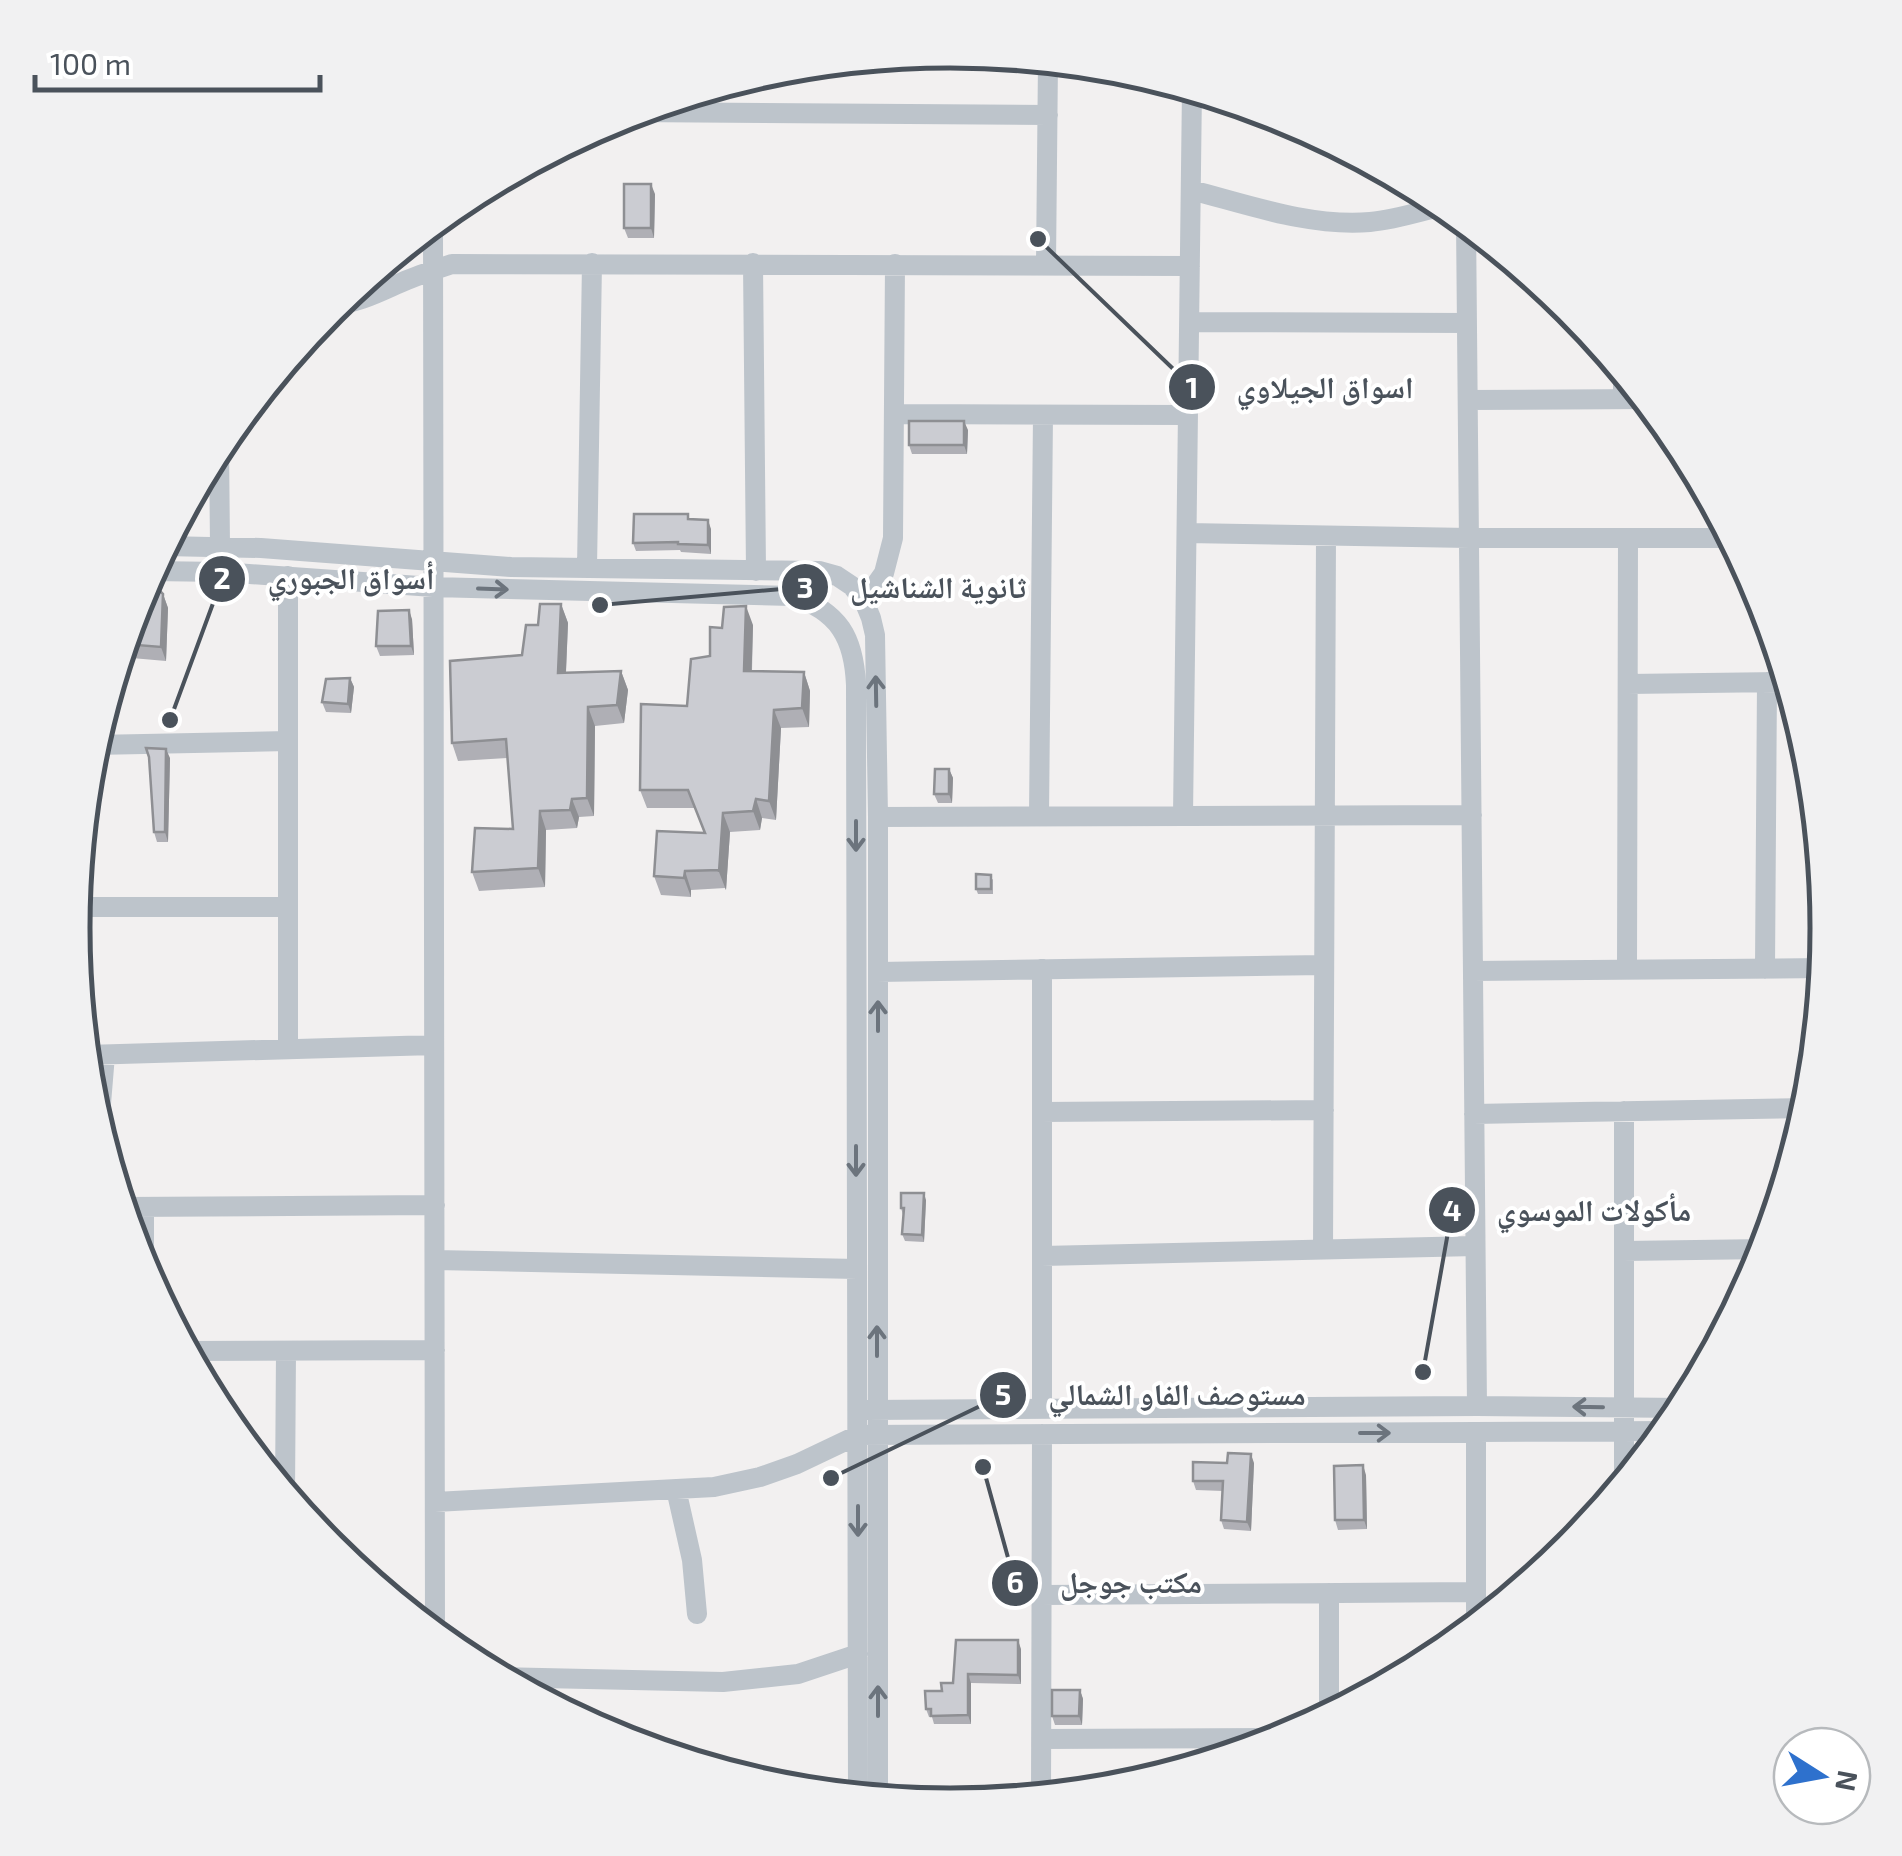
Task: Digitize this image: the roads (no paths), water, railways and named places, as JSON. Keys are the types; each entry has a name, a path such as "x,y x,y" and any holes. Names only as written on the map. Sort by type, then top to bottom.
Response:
{"street":[{"path":"1046,265 1048,73"},
{"path":"1184,816 1192,102"},
{"path":"677,112 1048,114"},
{"path":"1191,190 1326,222 1372,222 1424,210"},
{"path":"1466,239 1476,1406"},
{"path":"432,1615 433,241"},
{"path":"587,568 592,263"},
{"path":"367,297 452,264 1190,266"},
{"path":"753,264 756,571"},
{"path":"864,601 890,556 894,520 895,264"},
{"path":"1190,322 1467,323"},
{"path":"1623,391 1623,399"},
{"path":"1468,400 1630,399"},
{"path":"895,414 1188,416"},
{"path":"1039,816 1043,415"},
{"path":"219,477 220,546"},
{"path":"1187,534 1718,538"},
{"path":"1323,1250 1326,536"},
{"path":"1628,538 1628,970"},
{"path":"180,546 336,553 434,563 802,570 837,576 864,601 875,636 878,817 867,1410"},
{"path":"168,572 433,587 792,596 828,613 841,628 850,646 856,685 856,1269 868,1435 859,1783"},
{"path":"288,576 288,1050"},
{"path":"1766,969 1767,682"},
{"path":"1628,684 1775,682"},
{"path":"111,744 288,741"},
{"path":"878,817 1472,815"},
{"path":"91,906 288,907"},
{"path":"878,972 1324,966"},
{"path":"1473,970 1810,968"},
{"path":"1042,969 1042,1409"},
{"path":"100,1055 434,1045"},
{"path":"1474,1114 1792,1108"},
{"path":"1042,1112 1324,1110"},
{"path":"1624,1111 1624,1464"},
{"path":"137,1207 434,1206"},
{"path":"1042,1256 1475,1246"},
{"path":"1624,1252 1749,1249"},
{"path":"435,1260 856,1269"},
{"path":"202,1351 435,1350"},
{"path":"285,1472 286,1351"},
{"path":"867,1410 1665,1408"},
{"path":"1476,1432 1476,1610"},
{"path":"435,1502 714,1487 760,1477 868,1435 1648,1432"},
{"path":"1042,1434 1042,1783"},
{"path":"859,1783 858,1654 868,1435"},
{"path":"676,1489 692,1560 697,1614"},
{"path":"1042,1595 1476,1592"},
{"path":"1329,1593 1329,1701"},
{"path":"529,1678 724,1682 798,1674 858,1654"},
{"path":"1042,1739 1240,1738"}],"place":[{"name":"اسواق الجيلاوي","path":"1038,239"},
{"name":"ثانوية الشناشيل","path":"600,605"},
{"name":"أسواق الجبوري","path":"170,720"},
{"name":"مأكولات الموسوي","path":"1423,1372"},
{"name":"مكتب جوجل","path":"983,1467"},
{"name":"مستوصف الفاو الشمالي","path":"831,1478"}]}
